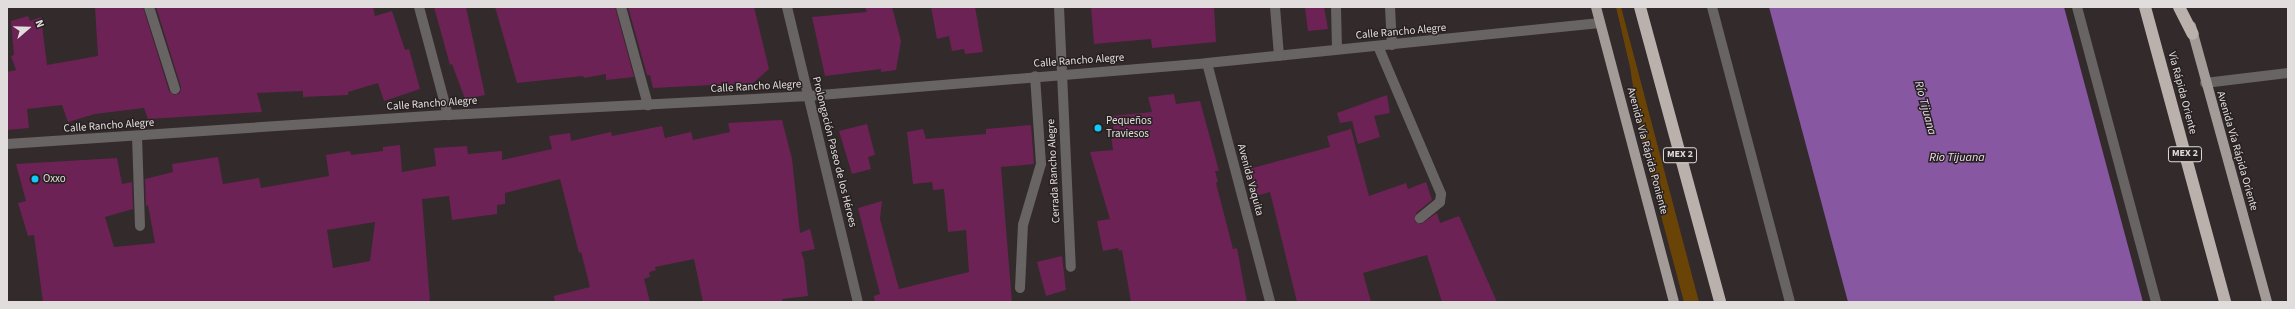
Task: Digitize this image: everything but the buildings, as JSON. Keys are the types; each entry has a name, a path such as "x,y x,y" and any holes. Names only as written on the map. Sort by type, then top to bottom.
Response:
{"highway":[{"name":"MEX 2","path":"1640,7 1720,302"},
{"name":"Vía Rápida Oriente","path":"2145,7 2224,302"},
{"path":"2178,7 2193,34"}],"main road":[{"name":"Avenida Vía Rápida Poniente","path":"1596,7 1674,302"},
{"name":"Avenida Vía Rápida Oriente","path":"2185,7 2267,302"}],"street":[{"path":"149,7 175,89"},
{"path":"419,7 448,115"},
{"path":"621,7 648,105"},
{"name":"Prolongación Paseo de los Héroes","path":"786,7 858,302"},
{"name":"Cerrada Rancho Alegre","path":"1059,7 1071,267"},
{"path":"1275,7 1279,56"},
{"path":"1336,7 1337,49"},
{"path":"1390,7 1392,45"},
{"path":"1712,7 1790,302"},
{"path":"2077,7 2156,302"},
{"name":"Calle Rancho Alegre","path":"7,144 448,115 808,96 1035,76 1207,63 1600,23"},
{"path":"1378,46 1441,194 1440,202 1420,218"},
{"name":"Avenida Vaquita","path":"1207,63 1270,302"},
{"path":"2205,83 2288,73"},
{"path":"1020,288 1023,225 1041,164 1035,76"},
{"path":"137,136 140,226"}],"shaded area":[{"path":"1616,7 1621,7 1699,302 1684,302 1642,144 1630,67"}],"water":[{"name":"Rio Tijuana","path":"1769,7 2064,7 2143,302 1848,302"}],"place":[{"name":"Pequeños Traviesos","path":"1098,128"},
{"name":"Oxxo","path":"35,179"}],"water label":[{"name":"Río Tijuana","path":"1925,108"}]}
